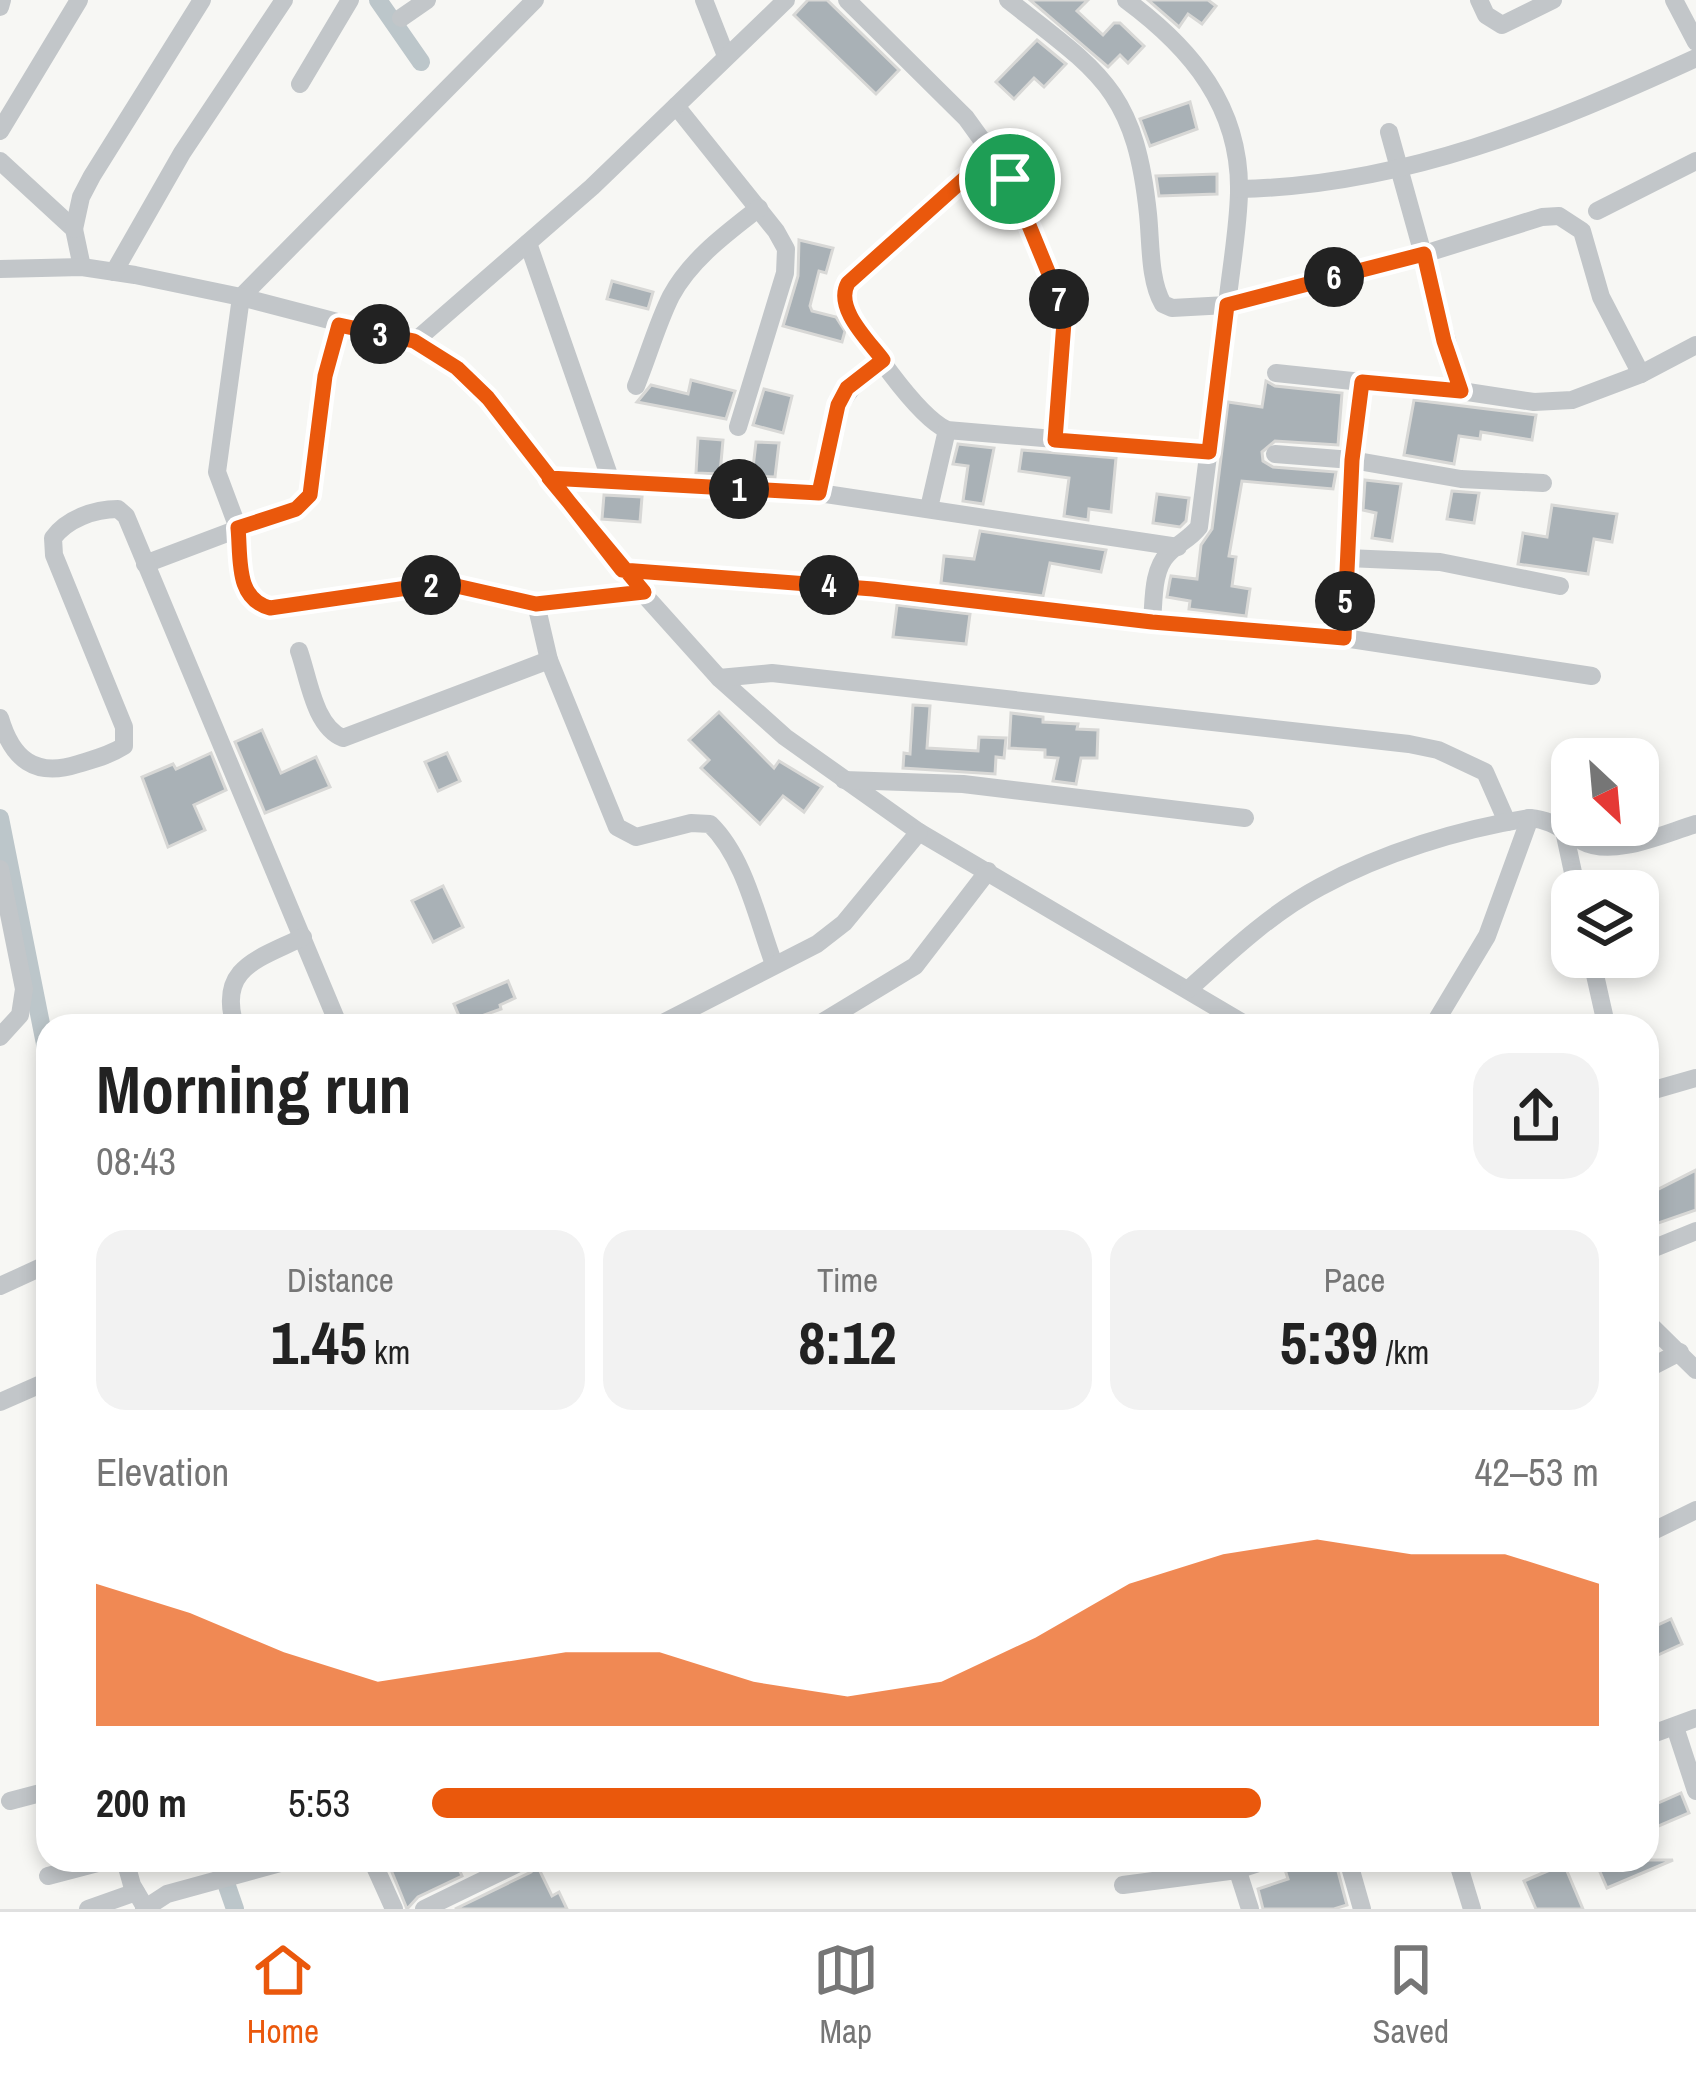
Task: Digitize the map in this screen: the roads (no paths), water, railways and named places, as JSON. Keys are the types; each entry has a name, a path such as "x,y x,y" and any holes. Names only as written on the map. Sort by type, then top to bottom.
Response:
{"street":[{"path":"0,131 79,0"},
{"path":"82,268 74,229 81,197 202,0"},
{"path":"114,272 182,153 284,0"},
{"path":"401,18 427,0"},
{"path":"535,0 242,297 217,472 238,528 243,583 256,604 270,608 389,588 452,585 536,604 644,592"},
{"path":"704,0 726,56"},
{"path":"414,341 528,243 786,0"},
{"path":"847,0 966,118 1010,179 1058,296 1063,343 1055,440"},
{"path":"1008,0 1082,58 1119,99 1143,167 1156,284 1163,304 1172,308 1227,305 1559,216 1582,231 1601,297 1641,374"},
{"path":"1126,0 1189,53 1209,80 1228,125 1239,189 1199,527 1158,568 1152,622"},
{"path":"1479,0 1486,15 1502,25 1553,0"},
{"path":"1674,0 1696,42"},
{"path":"300,84 347,5"},
{"path":"1239,189 1297,188 1400,170 1503,140 1598,104 1696,58"},
{"path":"676,106 759,208 782,241 788,260 738,427"},
{"path":"1389,132 1461,391"},
{"path":"994,152 843,292 844,304 883,360 929,418 947,430 1209,452"},
{"path":"0,160 74,229"},
{"path":"1597,211 1696,160"},
{"path":"636,386 682,280 716,242 759,208"},
{"path":"528,243 611,481"},
{"path":"0,269 114,272 242,297 414,341 457,368 488,398 622,570 719,678 784,737 919,832 1230,1014"},
{"path":"146,564 296,509 310,495 325,376 339,325"},
{"path":"1276,373 1534,402 1571,400 1641,374 1696,345"},
{"path":"819,493 838,405 847,388 883,360"},
{"path":"1344,638 1352,460 1362,382"},
{"path":"928,508 947,430"},
{"path":"1275,454 1352,460 1460,479 1543,483"},
{"path":"549,478 819,493 1178,547"},
{"path":"0,718 16,756 44,770 65,768 124,746 124,727 54,555 53,538 61,527 92,512 118,509 146,564 334,1014"},
{"path":"1347,558 1440,562 1560,586"},
{"path":"622,570 873,589 1152,622 1344,638 1592,676"},
{"path":"536,604 549,660 617,827 636,837 710,824 724,837 734,857 773,964"},
{"path":"299,651 322,721 331,733 343,738 549,660"},
{"path":"719,678 772,673 1409,744 1438,750 1485,772 1507,822"},
{"path":"843,780 963,784 1246,818"},
{"path":"1440,1014 1487,935 1530,818"},
{"path":"1189,989 1256,929 1319,887 1398,854 1507,822 1530,818 1551,823"},
{"path":"1659,834 1696,824"},
{"path":"679,1014 817,944 844,923 919,832"},
{"path":"0,869 5,917 24,989 20,1016 0,1037"},
{"path":"836,1014 915,966 988,871"},
{"path":"233,1014 230,991 235,976 303,937"},
{"path":"1596,978 1604,1014"},
{"path":"1659,1089 1696,1078"},
{"path":"1659,1246 1696,1231"},
{"path":"0,1286 36,1270"},
{"path":"1659,1333 1696,1370"},
{"path":"1659,1363 1680,1352"},
{"path":"0,1402 36,1386"},
{"path":"1659,1528 1696,1510"},
{"path":"1659,1732 1696,1718"},
{"path":"1676,1727 1696,1791"},
{"path":"10,1801 36,1794"},
{"path":"48,1876 63,1872"},
{"path":"130,1872 142,1903"},
{"path":"205,1872 209,1882"},
{"path":"88,1909 142,1903 231,1872"},
{"path":"377,1872 394,1909"},
{"path":"424,1909 500,1872"},
{"path":"1123,1885 1196,1872"},
{"path":"1238,1872 1250,1909"},
{"path":"1351,1872 1362,1909"},
{"path":"1461,1872 1472,1909"}],"waterway":[{"path":"378,0 421,62"},
{"path":"0,818 39,1014"},
{"path":"222,1872 235,1909"}]}
